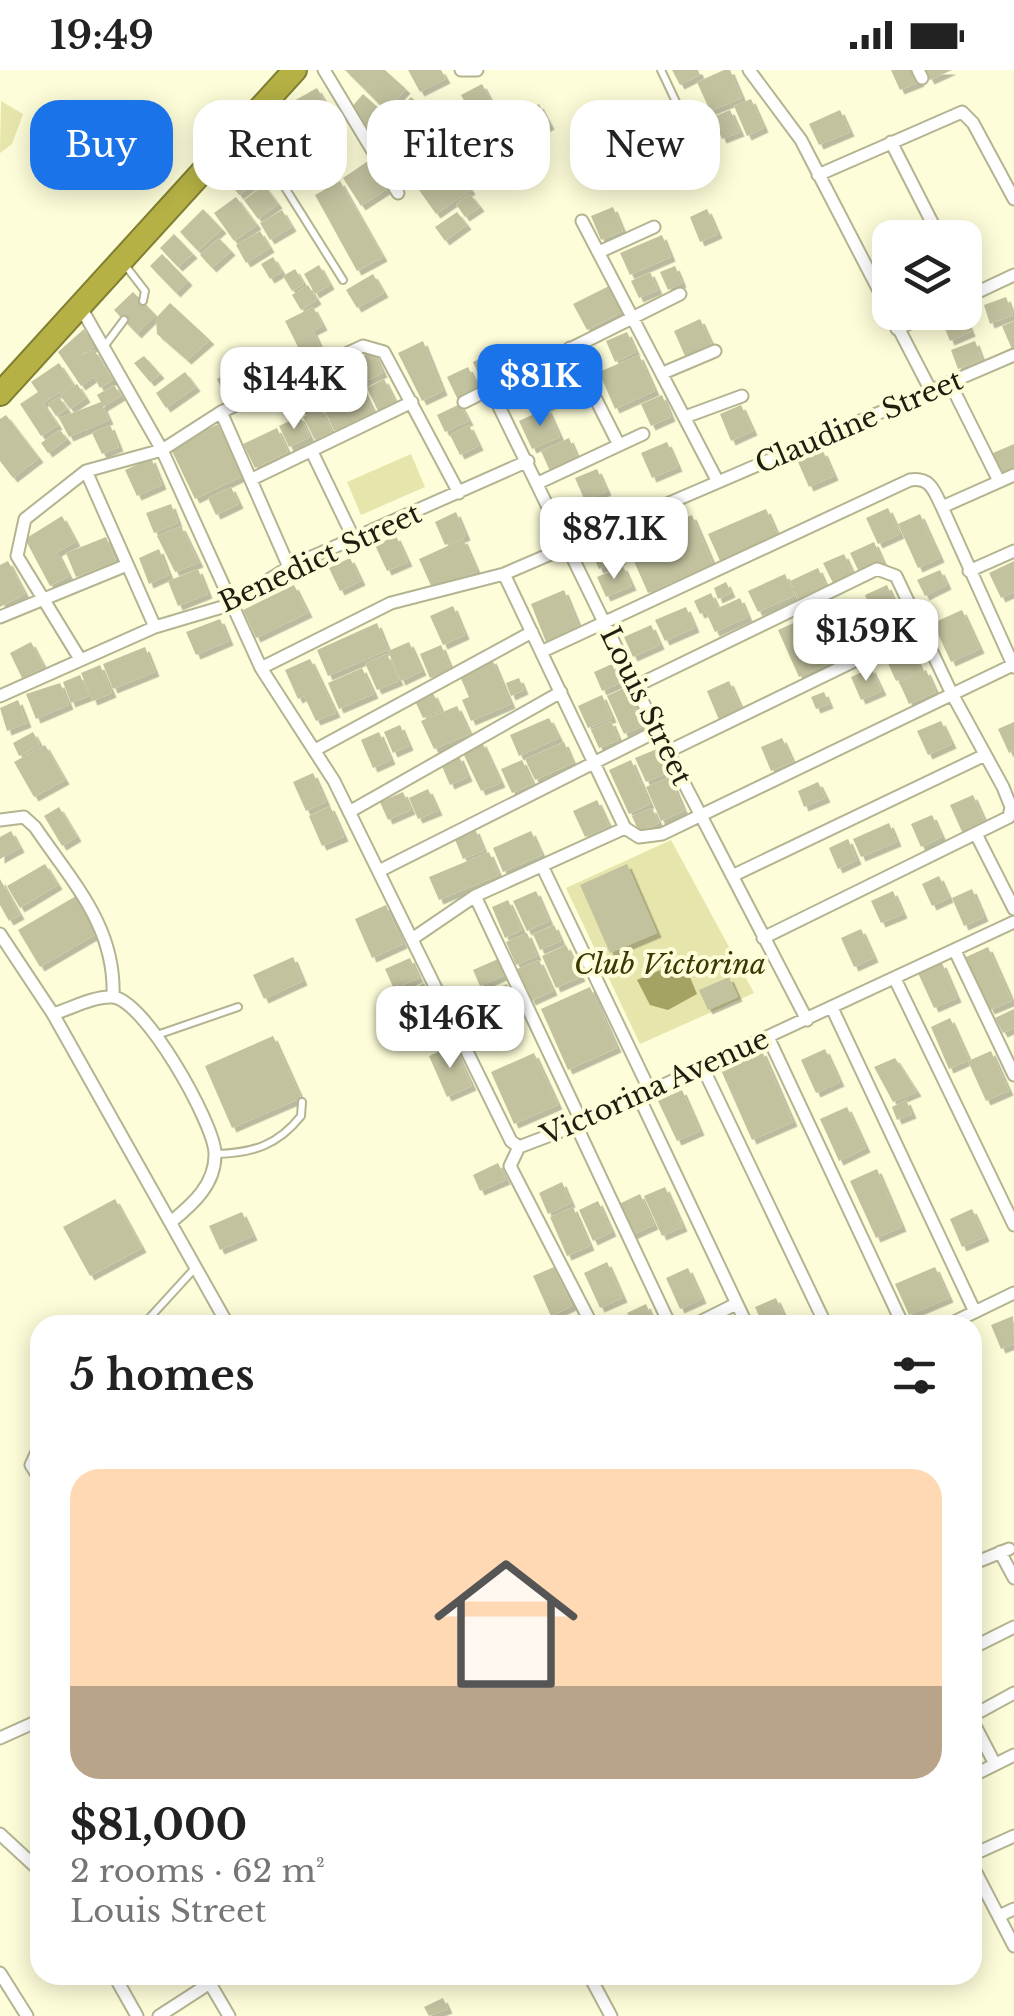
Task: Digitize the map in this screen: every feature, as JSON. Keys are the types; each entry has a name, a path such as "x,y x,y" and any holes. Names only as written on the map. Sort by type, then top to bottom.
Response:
{"highway":[{"path":"268,100 295,70"},
{"path":"0,394 193,181"}],"street":[{"path":"324,70 398,193"},
{"path":"460,70 477,70"},
{"path":"749,70 789,119 872,280"},
{"path":"818,175 962,112 974,123 1014,199"},
{"path":"891,142 931,220"},
{"path":"582,222 718,482"},
{"path":"599,252 654,228"},
{"path":"982,288 1014,275"},
{"path":"464,402 680,294"},
{"name":"Victorina Avenue","path":"79,304 106,344 162,450 229,605 261,668 315,750 349,812 511,1141 518,1148 579,1124 1014,922"},
{"path":"898,330 931,390"},
{"path":"80,659 17,556 18,534 25,519 86,471 162,450 222,412 364,346 384,352 459,493"},
{"path":"570,348 619,445"},
{"path":"663,373 715,351"},
{"name":"Claudine Street","path":"261,668 391,603 504,574 1014,355"},
{"path":"950,383 999,481"},
{"name":"Louis Street","path":"490,388 699,815 807,1020"},
{"path":"685,417 742,396"},
{"path":"252,479 412,402"},
{"path":"222,412 289,566"},
{"path":"538,483 643,434"},
{"path":"312,452 354,539"},
{"name":"Benedict Street","path":"0,696 155,627 229,605 289,566 528,462"},
{"path":"86,471 155,627"},
{"path":"942,507 1014,475"},
{"path":"504,574 625,828 639,836 652,837 950,692 1013,666 930,483 910,480 543,651"},
{"path":"969,571 1014,552"},
{"path":"0,616 127,565"},
{"path":"636,686 877,570 896,576 950,692 1011,807 1009,817 763,938"},
{"path":"669,752 920,629"},
{"path":"315,750 532,632"},
{"path":"349,812 561,692"},
{"path":"379,871 593,759 657,731"},
{"path":"732,876 985,755"},
{"path":"0,820 24,817 35,827 90,908 108,939 114,968 113,997"},
{"path":"412,939 475,896 625,828"},
{"path":"976,836 1014,909"},
{"path":"543,868 741,1315"},
{"path":"475,896 665,1315"},
{"path":"0,934 53,1014 222,1315"},
{"path":"955,951 1014,1075"},
{"path":"895,980 1014,1225"},
{"path":"53,1014 113,997 122,1000 156,1035 192,1093 212,1133 216,1154 200,1198 172,1222"},
{"path":"832,1008 975,1312"},
{"path":"768,1037 899,1315"},
{"path":"702,1066 821,1315"},
{"path":"518,1148 510,1166 587,1315"},
{"path":"969,1315 1014,1293"},
{"path":"714,1315 736,1304"},
{"path":"982,1560 1004,1550 1014,1578"},
{"path":"982,1643 1014,1627"},
{"path":"982,1712 1014,1693"},
{"path":"0,1738 30,1724"},
{"path":"982,1738 995,1764"},
{"path":"982,1771 1014,1755"},
{"path":"0,1834 30,1862"},
{"path":"982,1850 1014,1836"},
{"path":"982,1883 1014,1946"},
{"path":"1000,1916 1014,1910"},
{"path":"0,1973 27,2016"},
{"path":"120,1985 137,2016"},
{"path":"158,2016 200,1985"},
{"path":"211,1985 229,2016"},
{"path":"594,1985 611,2016"}],"lane":[{"path":"661,70 675,100"},
{"path":"286,190 344,280"},
{"path":"120,259 145,291 143,302"},
{"path":"106,344 124,320"},
{"path":"156,1035 238,1006"},
{"path":"216,1154 248,1153 270,1145 301,1116 302,1102"},
{"path":"152,1315 196,1267"}],"green space":[{"path":"1,101 23,114 12,144 0,153"},
{"path":"411,454 425,487 361,515 347,482"},
{"name":"Club Victorina","path":"671,840 754,993 640,1044 566,888"}],"shaded area":[{"path":"665,968 687,970 697,994 668,1010 650,1005 637,980"}],"building":[{"path":"345,70 385,70 406,89 396,100 375,100"},
{"path":"408,70 441,70 446,79 420,92"},
{"path":"672,70 698,70 700,75 680,85"},
{"path":"730,70 742,98 720,107 720,100 705,100 697,82"},
{"path":"891,70 915,70 920,82 900,90"},
{"path":"925,70 952,70 930,80"},
{"path":"482,84 491,100 464,100 461,95"},
{"path":"317,88 324,100 296,100"},
{"path":"363,94 370,100 367,126 349,110"},
{"path":"751,99 764,128 747,136 734,106"},
{"path":"730,110 740,132 722,139 720,114"},
{"path":"840,110 850,132 819,145 809,124"},
{"path":"367,162 367,190 385,190 361,206 347,184 347,175"},
{"path":"257,190 268,190 278,204 258,219 244,200"},
{"path":"324,190 345,190 383,257 357,271 315,195"},
{"path":"419,190 471,190 436,214"},
{"path":"470,194 480,207 465,217 456,204"},
{"path":"236,197 257,225 234,241 214,213"},
{"path":"613,207 623,231 601,240 591,216"},
{"path":"203,209 222,229 198,251 180,232"},
{"path":"707,209 718,234 700,242 690,217"},
{"path":"282,210 292,227 270,240 260,223"},
{"path":"457,212 467,225 445,241 435,227"},
{"path":"260,231 270,248 246,263 236,245"},
{"path":"174,234 193,254 178,267 160,248"},
{"path":"662,235 671,257 630,275 620,253"},
{"path":"219,238 231,251 212,268 200,255"},
{"path":"162,254 188,281 176,293 150,266"},
{"path":"273,257 282,272 270,279 261,264"},
{"path":"319,265 330,285 315,294 304,274"},
{"path":"675,266 682,283 668,290 660,272"},
{"path":"295,269 304,284 292,291 283,276"},
{"path":"650,272 658,290 639,298 631,281"},
{"path":"373,274 384,293 357,308 346,290"},
{"path":"308,285 317,300 301,310 292,295"},
{"path":"609,286 622,312 587,330 573,304"},
{"path":"133,292 156,315 137,334 114,310"},
{"path":"1006,297 1013,315 990,324 984,305"},
{"path":"170,303 210,340 187,360 157,334 156,318"},
{"path":"313,307 323,326 313,331 324,355 306,363 285,321"},
{"path":"700,319 712,345 685,356 674,331"},
{"path":"1014,321 1014,354 1002,326"},
{"path":"84,329 95,346 79,356 94,350 113,380 100,388 94,377 81,386 58,352"},
{"path":"946,330 970,330 971,332 950,341"},
{"path":"627,332 636,352 615,362 606,341"},
{"path":"423,341 443,391 422,401 398,353"},
{"path":"975,341 982,360 958,369 951,350"},
{"path":"373,351 383,373 345,391 335,369"},
{"path":"494,352 505,373 483,384 473,362"},
{"path":"639,355 655,391 615,409 599,372"},
{"path":"144,356 160,374 150,382 134,363"},
{"path":"59,363 73,384 43,403 58,425 41,436 20,404 38,392 31,382"},
{"path":"468,367 479,389 458,400 447,377"},
{"path":"237,369 248,393 228,402 217,379"},
{"path":"185,372 196,387 166,408 156,393"},
{"path":"333,373 342,393 321,404 311,383"},
{"path":"558,374 568,397 546,407 535,384"},
{"path":"384,379 396,403 378,411 367,388"},
{"path":"77,384 86,398 70,409 60,395"},
{"path":"114,385 121,396 103,407 109,420 69,437 59,418 101,402 97,395"},
{"path":"308,385 318,404 302,412 293,392"},
{"path":"362,388 374,412 334,431 323,406"},
{"path":"662,395 671,417 651,426 641,404"},
{"path":"59,397 67,409 56,416 48,404"},
{"path":"460,404 469,421 445,432 437,415"},
{"path":"741,405 753,431 731,441 720,414"},
{"path":"321,408 332,432 315,440 303,417"},
{"path":"547,408 560,437 532,449 519,421"},
{"path":"6,415 39,458 13,478 0,461 0,419"},
{"path":"300,416 310,437 289,447 279,426"},
{"path":"218,424 243,476 195,499 170,447"},
{"path":"110,425 119,447 102,454 92,433"},
{"path":"469,425 479,446 460,455 450,435"},
{"path":"277,428 288,452 255,468 243,444"},
{"path":"60,430 67,439 48,453 41,443"},
{"path":"569,438 578,459 550,471 541,451"},
{"path":"667,442 678,467 652,478 641,453"},
{"path":"1014,444 1014,470 1003,475 993,453"},
{"path":"823,451 834,476 809,487 798,462"},
{"path":"151,458 162,485 137,496 125,470"},
{"path":"597,469 607,491 585,501 575,478"},
{"path":"231,487 239,504 216,515 208,498"},
{"path":"171,504 178,523 154,533 146,513"},
{"path":"888,508 900,534 878,544 866,518"},
{"path":"766,509 779,538 721,563 708,534"},
{"path":"456,512 466,536 445,545 435,522"},
{"path":"920,514 940,558 918,568 898,524"},
{"path":"692,515 713,564 648,593 626,543"},
{"path":"62,516 76,542 57,552 69,576 50,586 25,539"},
{"path":"181,526 199,563 175,572 157,536"},
{"path":"396,536 408,562 387,571 375,545"},
{"path":"106,537 116,561 76,577 66,553"},
{"path":"463,539 477,571 433,590 419,559"},
{"path":"613,540 621,560 599,569 590,550"},
{"path":"874,542 883,562 859,572 850,553"},
{"path":"159,549 169,575 149,584 139,558"},
{"path":"844,554 853,574 833,583 823,563"},
{"path":"350,558 361,581 340,591 329,568"},
{"path":"8,561 25,594 0,607 0,565"},
{"path":"1014,561 1014,592 1001,598 989,573"},
{"path":"623,566 632,586 606,597 597,577"},
{"path":"818,568 827,588 798,600 790,581"},
{"path":"198,569 208,594 178,606 168,581"},
{"path":"940,570 947,585 925,596 917,580"},
{"path":"785,574 794,596 758,612 748,591"},
{"path":"726,582 731,593 718,599 714,588"},
{"path":"294,585 308,613 256,638 243,610"},
{"path":"887,585 902,619 880,629 865,595"},
{"path":"564,590 580,629 546,642 531,604"},
{"path":"711,593 718,608 740,598 748,617 715,632 706,612 700,614 694,601"},
{"path":"453,606 465,635 443,645 430,616"},
{"path":"686,607 695,628 665,641 655,620"},
{"path":"962,610 980,649 951,662 933,623"},
{"path":"821,611 842,658 799,677 778,630"},
{"path":"220,619 229,641 196,655 186,632"},
{"path":"377,623 388,650 328,676 317,650"},
{"path":"651,625 660,645 633,657 624,637"},
{"path":"31,642 44,667 22,678 10,653"},
{"path":"409,642 422,671 401,681 388,651"},
{"path":"441,645 451,669 430,678 420,654"},
{"path":"145,647 155,672 113,689 103,664"},
{"path":"912,650 921,670 896,681 887,661"},
{"path":"387,654 399,681 377,690 365,663"},
{"path":"310,659 336,713 316,721 304,696 298,699 285,670"},
{"path":"492,659 511,704 471,721 462,700 469,697 459,674"},
{"path":"612,664 620,683 602,691 594,672"},
{"path":"100,665 112,693 93,701 81,673"},
{"path":"362,668 374,694 339,709 328,683"},
{"path":"871,668 882,691 861,700 851,677"},
{"path":"926,670 936,692 909,704 899,682"},
{"path":"80,675 89,696 71,703 63,682"},
{"path":"519,678 524,690 511,696 506,683"},
{"path":"729,681 742,710 719,720 707,691"},
{"path":"60,683 69,705 36,719 26,694"},
{"path":"626,687 643,726 624,734 607,696"},
{"path":"824,692 829,704 816,709 811,697"},
{"path":"433,693 441,710 423,718 415,701"},
{"path":"602,695 612,718 588,728 578,706"},
{"path":"18,700 27,723 7,731 0,708"},
{"path":"457,706 470,734 434,749 421,721"},
{"path":"549,718 559,738 519,756 510,735"},
{"path":"611,721 619,740 599,748 591,730"},
{"path":"941,721 952,744 928,755 917,731"},
{"path":"1014,722 1014,750 1009,753 998,729"},
{"path":"400,725 409,746 393,753 384,732"},
{"path":"33,732 40,745 19,756 13,743"},
{"path":"379,732 391,760 373,768 361,740"},
{"path":"782,738 793,762 771,771 761,747"},
{"path":"482,742 501,783 481,791 462,751"},
{"path":"564,742 573,763 535,780 525,759"},
{"path":"45,745 65,780 34,797 14,762"},
{"path":"657,749 667,773 646,782 635,758"},
{"path":"459,756 468,777 450,785 441,764"},
{"path":"522,760 533,784 512,793 501,769"},
{"path":"631,760 650,804 629,814 609,770"},
{"path":"313,773 326,802 306,811 293,782"},
{"path":"670,777 684,811 661,821 646,787"},
{"path":"818,782 826,798 804,807 798,791"},
{"path":"428,789 438,811 418,819 409,798"},
{"path":"403,792 411,810 388,820 380,802"},
{"path":"973,795 986,824 963,834 950,805"},
{"path":"597,800 609,826 585,837 573,811"},
{"path":"330,806 344,837 322,846 309,816"},
{"path":"59,807 77,837 62,846 44,816"},
{"path":"652,808 659,823 639,832 632,816"},
{"path":"932,815 942,837 921,847 911,824"},
{"path":"889,823 897,842 861,857 853,839"},
{"path":"475,829 484,851 463,859 454,837"},
{"path":"11,831 20,848 0,859 0,837"},
{"path":"531,831 542,855 503,872 493,848"},
{"path":"848,839 857,860 838,869 829,848"},
{"path":"489,852 499,875 439,900 429,877"},
{"path":"45,864 58,885 20,908 7,886"},
{"path":"627,864 657,933 610,953 580,885"},
{"path":"939,876 949,898 932,906 922,884"},
{"path":"0,879 20,915 9,921 0,905"},
{"path":"972,889 984,917 964,926 952,898"},
{"path":"536,891 549,921 527,931 513,901"},
{"path":"893,891 903,914 881,923 871,901"},
{"path":"76,896 98,933 40,967 18,930"},
{"path":"508,900 522,930 505,938 492,907"},
{"path":"386,905 403,944 372,958 355,919"},
{"path":"554,925 561,941 540,950 533,934"},
{"path":"861,929 874,958 854,967 841,938"},
{"path":"527,933 537,956 516,965 506,942"},
{"path":"566,945 581,977 556,988 542,956"},
{"path":"988,947 1012,1001 990,1010 966,957"},
{"path":"293,957 303,981 264,999 253,975"},
{"path":"410,958 419,978 394,989 385,969"},
{"path":"498,959 505,975 480,986 473,970"},
{"path":"539,960 553,991 531,1001 517,969"},
{"path":"942,963 957,998 934,1008 918,973"},
{"path":"729,977 738,997 708,1010 699,990"},
{"path":"424,983 433,1005 410,1015 401,994"},
{"path":"507,984 512,997 501,1002 495,989"},
{"path":"590,987 617,1048 568,1070 541,1009"},
{"path":"503,1005 510,1021 485,1033 478,1017"},
{"path":"437,1008 445,1025 424,1034 416,1017"},
{"path":"1014,1009 1014,1028 1003,1033 995,1018"},
{"path":"950,1018 969,1060 949,1069 931,1027"},
{"path":"273,1036 301,1098 232,1128 205,1066"},
{"path":"453,1045 472,1086 447,1097 429,1056"},
{"path":"825,1049 840,1082 816,1093 801,1060"},
{"path":"762,1051 793,1122 752,1140 721,1070"},
{"path":"991,1051 1009,1091 986,1101 968,1061"},
{"path":"534,1053 558,1105 514,1124 491,1072"},
{"path":"895,1058 917,1092 893,1102 874,1067"},
{"path":"682,1090 700,1131 677,1141 658,1101"},
{"path":"906,1100 912,1114 897,1120 892,1107"},
{"path":"847,1107 866,1148 839,1161 820,1119"},
{"path":"498,1163 506,1180 480,1191 473,1175"},
{"path":"877,1169 902,1227 876,1238 850,1181"},
{"path":"562,1182 571,1203 548,1214 539,1193"},
{"path":"665,1187 683,1227 662,1236 644,1196"},
{"path":"640,1194 654,1225 632,1235 619,1204"},
{"path":"115,1199 142,1248 90,1276 63,1227"},
{"path":"598,1201 612,1232 593,1241 579,1210"},
{"path":"573,1207 590,1246 567,1256 550,1217"},
{"path":"972,1209 985,1237 962,1247 950,1219"},
{"path":"242,1212 253,1236 220,1250 209,1226"},
{"path":"607,1262 623,1298 600,1308 584,1273"},
{"path":"554,1267 572,1306 551,1315 533,1276"},
{"path":"935,1267 949,1298 909,1315 895,1284"},
{"path":"688,1268 702,1299 680,1309 666,1278"},
{"path":"776,1298 784,1315 759,1315 755,1307"},
{"path":"646,1304 651,1315 628,1315"},
{"path":"1013,1316 1014,1344 1001,1349 991,1325"},
{"path":"443,1998 448,2009 429,2016 424,2007"}]}
